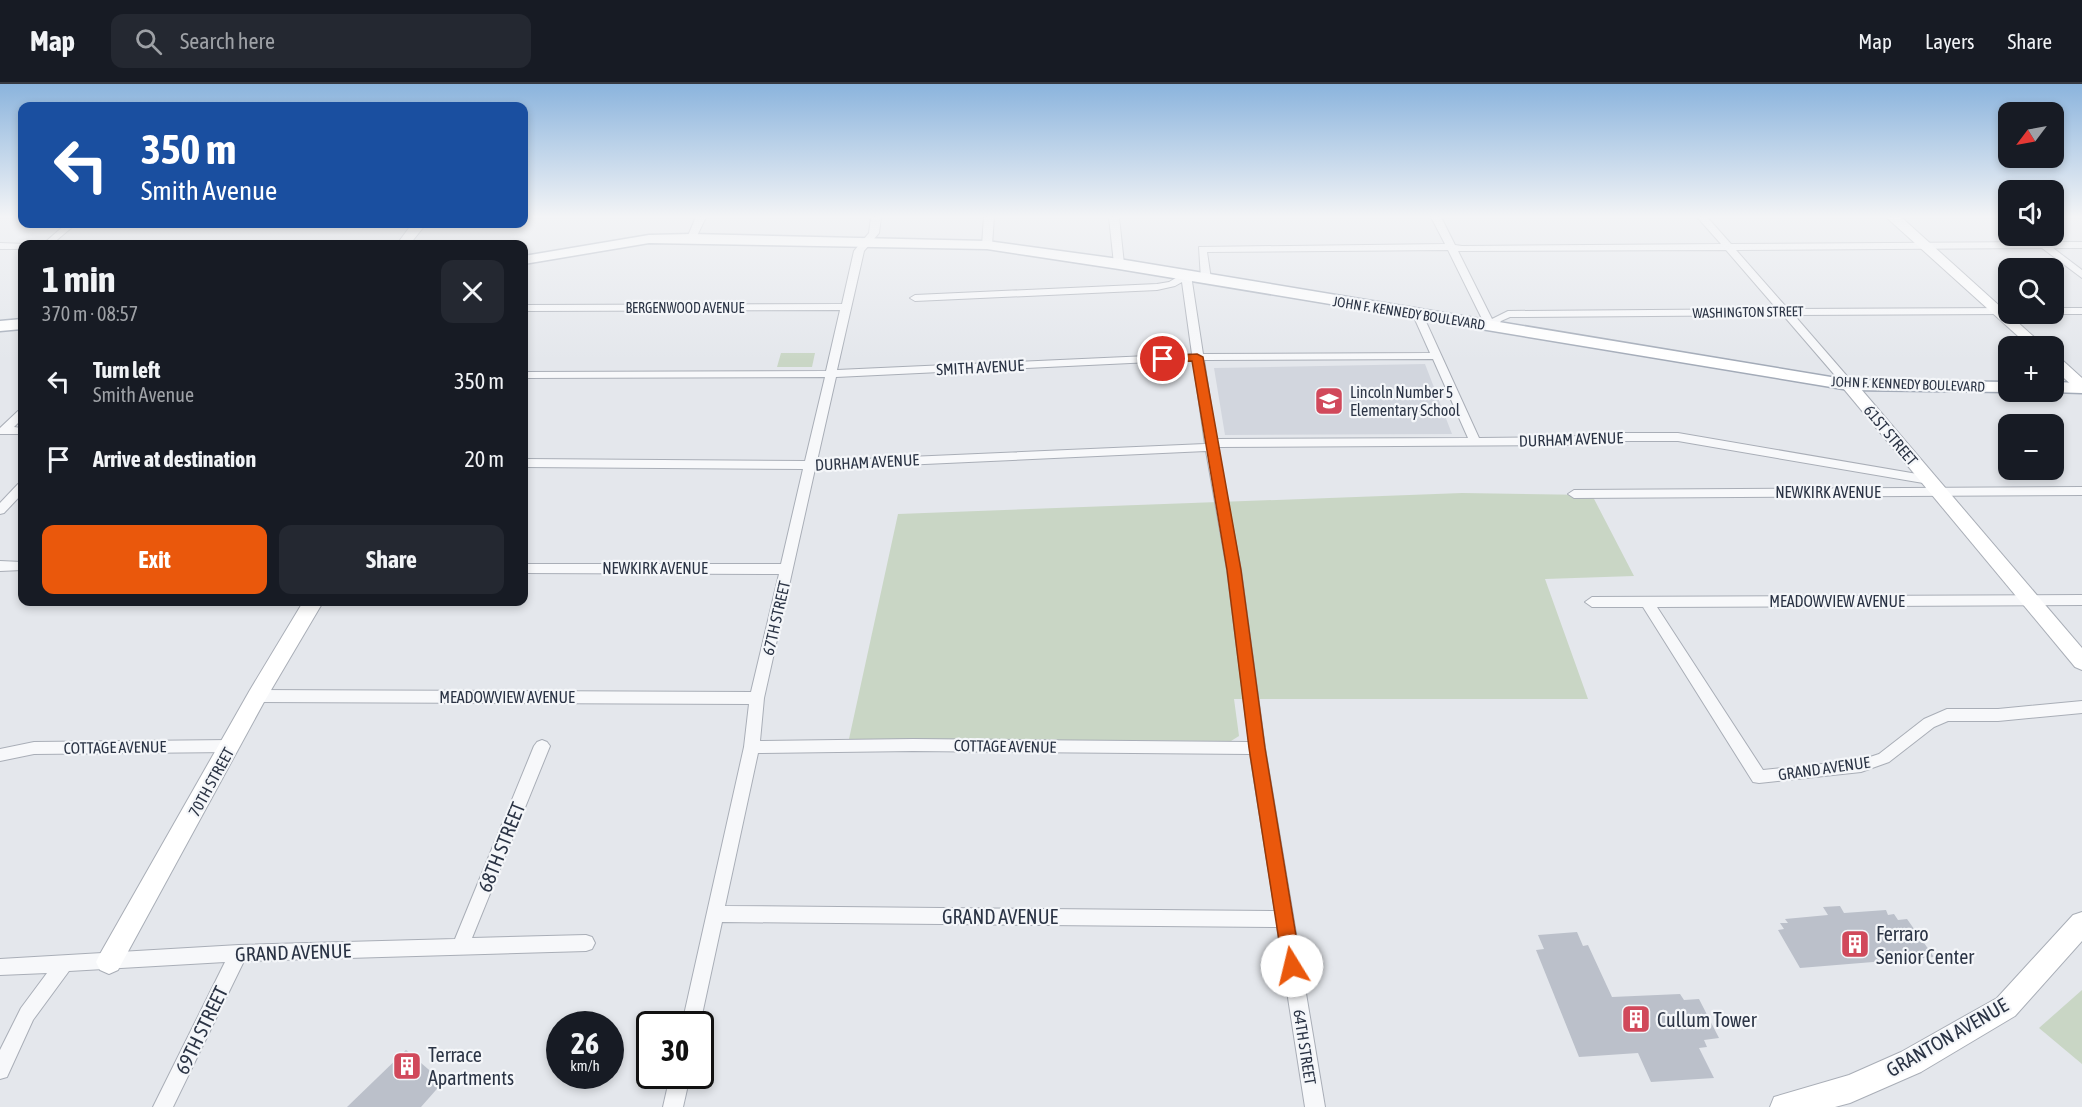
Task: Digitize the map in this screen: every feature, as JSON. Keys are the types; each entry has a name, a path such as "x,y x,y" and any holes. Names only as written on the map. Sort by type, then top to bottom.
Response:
{"main road":[{"name":"JOHN F. KENNEDY BOULEVARD","path":"1123,265 1849,385 1998,387"},
{"path":"0,326 18,324"},
{"path":"2064,387 2082,387"}],"street":[{"name":"67TH STREET","path":"695,1011 752,747 757,698 856,265"},
{"path":"1204,265 1206,279"},
{"path":"1460,265 1491,327"},
{"name":"61ST STREET","path":"1743,265 1849,385 2030,600"},
{"path":"1947,265 1998,307"},
{"path":"2069,265 2082,275"},
{"path":"915,298 1157,287 1172,284 1185,275"},
{"name":"64TH STREET","path":"1185,275 1211,445 1234,570 1257,748 1315,1107"},
{"name":"BERGENWOOD AVENUE","path":"528,308 846,307"},
{"name":"WASHINGTON STREET","path":"1491,327 1497,319 1508,314 1998,311"},
{"path":"2064,311 2082,311"},
{"path":"1418,315 1475,441"},
{"path":"2016,324 2027,336"},
{"name":"SMITH AVENUE","path":"528,375 831,374 1197,357 1436,356"},
{"path":"2064,370 2082,387"},
{"path":"18,417 4,431 18,431"},
{"name":"DURHAM AVENUE","path":"528,463 811,465 1211,445 1678,437 1934,486"},
{"name":"NEWKIRK AVENUE","path":"1574,494 1934,486 2082,491"},
{"path":"0,510 18,491"},
{"path":"0,566 18,566"},
{"name":"NEWKIRK AVENUE","path":"528,568 787,569"},
{"path":"2030,600 2082,662"},
{"name":"MEADOWVIEW AVENUE","path":"1592,602 2082,600"},
{"name":"GRAND AVENUE","path":"1647,602 1759,777 1861,766 1884,758 1909,741 1929,723 1947,715 1998,715 2082,707"},
{"name":"70TH STREET","path":"109,962 257,696 311,606"},
{"name":"MEADOWVIEW AVENUE","path":"257,696 757,698"},
{"name":"COTTAGE AVENUE","path":"752,747 914,745 1257,748"},
{"name":"COTTAGE AVENUE","path":"0,756 34,748 231,746"},
{"name":"68TH STREET","path":"460,946 542,746"},
{"name":"GRAND AVENUE","path":"716,914 1284,919"},
{"name":"GRANTON AVENUE","path":"1784,1107 1850,1089 1911,1062 2006,1007 2082,923"},
{"name":"GRAND AVENUE","path":"0,967 239,953 586,943"},
{"name":"69TH STREET","path":"163,1107 239,953"},
{"path":"0,1070 27,1014 63,965"},
{"path":"674,1107 677,1089"}],"shaded area":[{"name":"Lincoln Number 5 Elementary School","path":"1425,364 1452,434 1225,435 1214,368"}],"green space":[{"path":"781,353 815,353 812,367 777,367"},
{"path":"1462,493 1592,495 1634,576 1545,579 1588,699 1234,699 1239,736 1231,741 849,739 898,514"},
{"path":"2082,990 2082,1064 2039,1028"}],"building":[{"name":"Ferraro Senior Center","path":"1840,906 1844,913 1886,910 1888,915 1894,914 1898,920 1907,919 1934,957 1800,968 1778,930 1784,929 1780,923 1788,923 1785,919 1828,915 1823,907"},
{"name":"Cullum Tower","path":"1577,932 1583,946 1588,945 1612,997 1680,994 1684,1000 1699,999 1719,1038 1704,1040 1707,1047 1699,1048 1714,1078 1651,1082 1638,1053 1579,1057 1536,950 1544,949 1538,935"},
{"name":"Terrace Apartments","path":"406,1050 443,1082 421,1107 347,1107"}],"place":[{"name":"Lincoln Number 5 Elementary School","path":"1329,401"},
{"name":"Ferraro Senior Center","path":"1855,944"},
{"name":"Cullum Tower","path":"1636,1019"},
{"name":"Terrace Apartments","path":"407,1066"}],"route":[{"path":"1163,359 1197,357 1234,570 1257,748 1292,966"}]}
